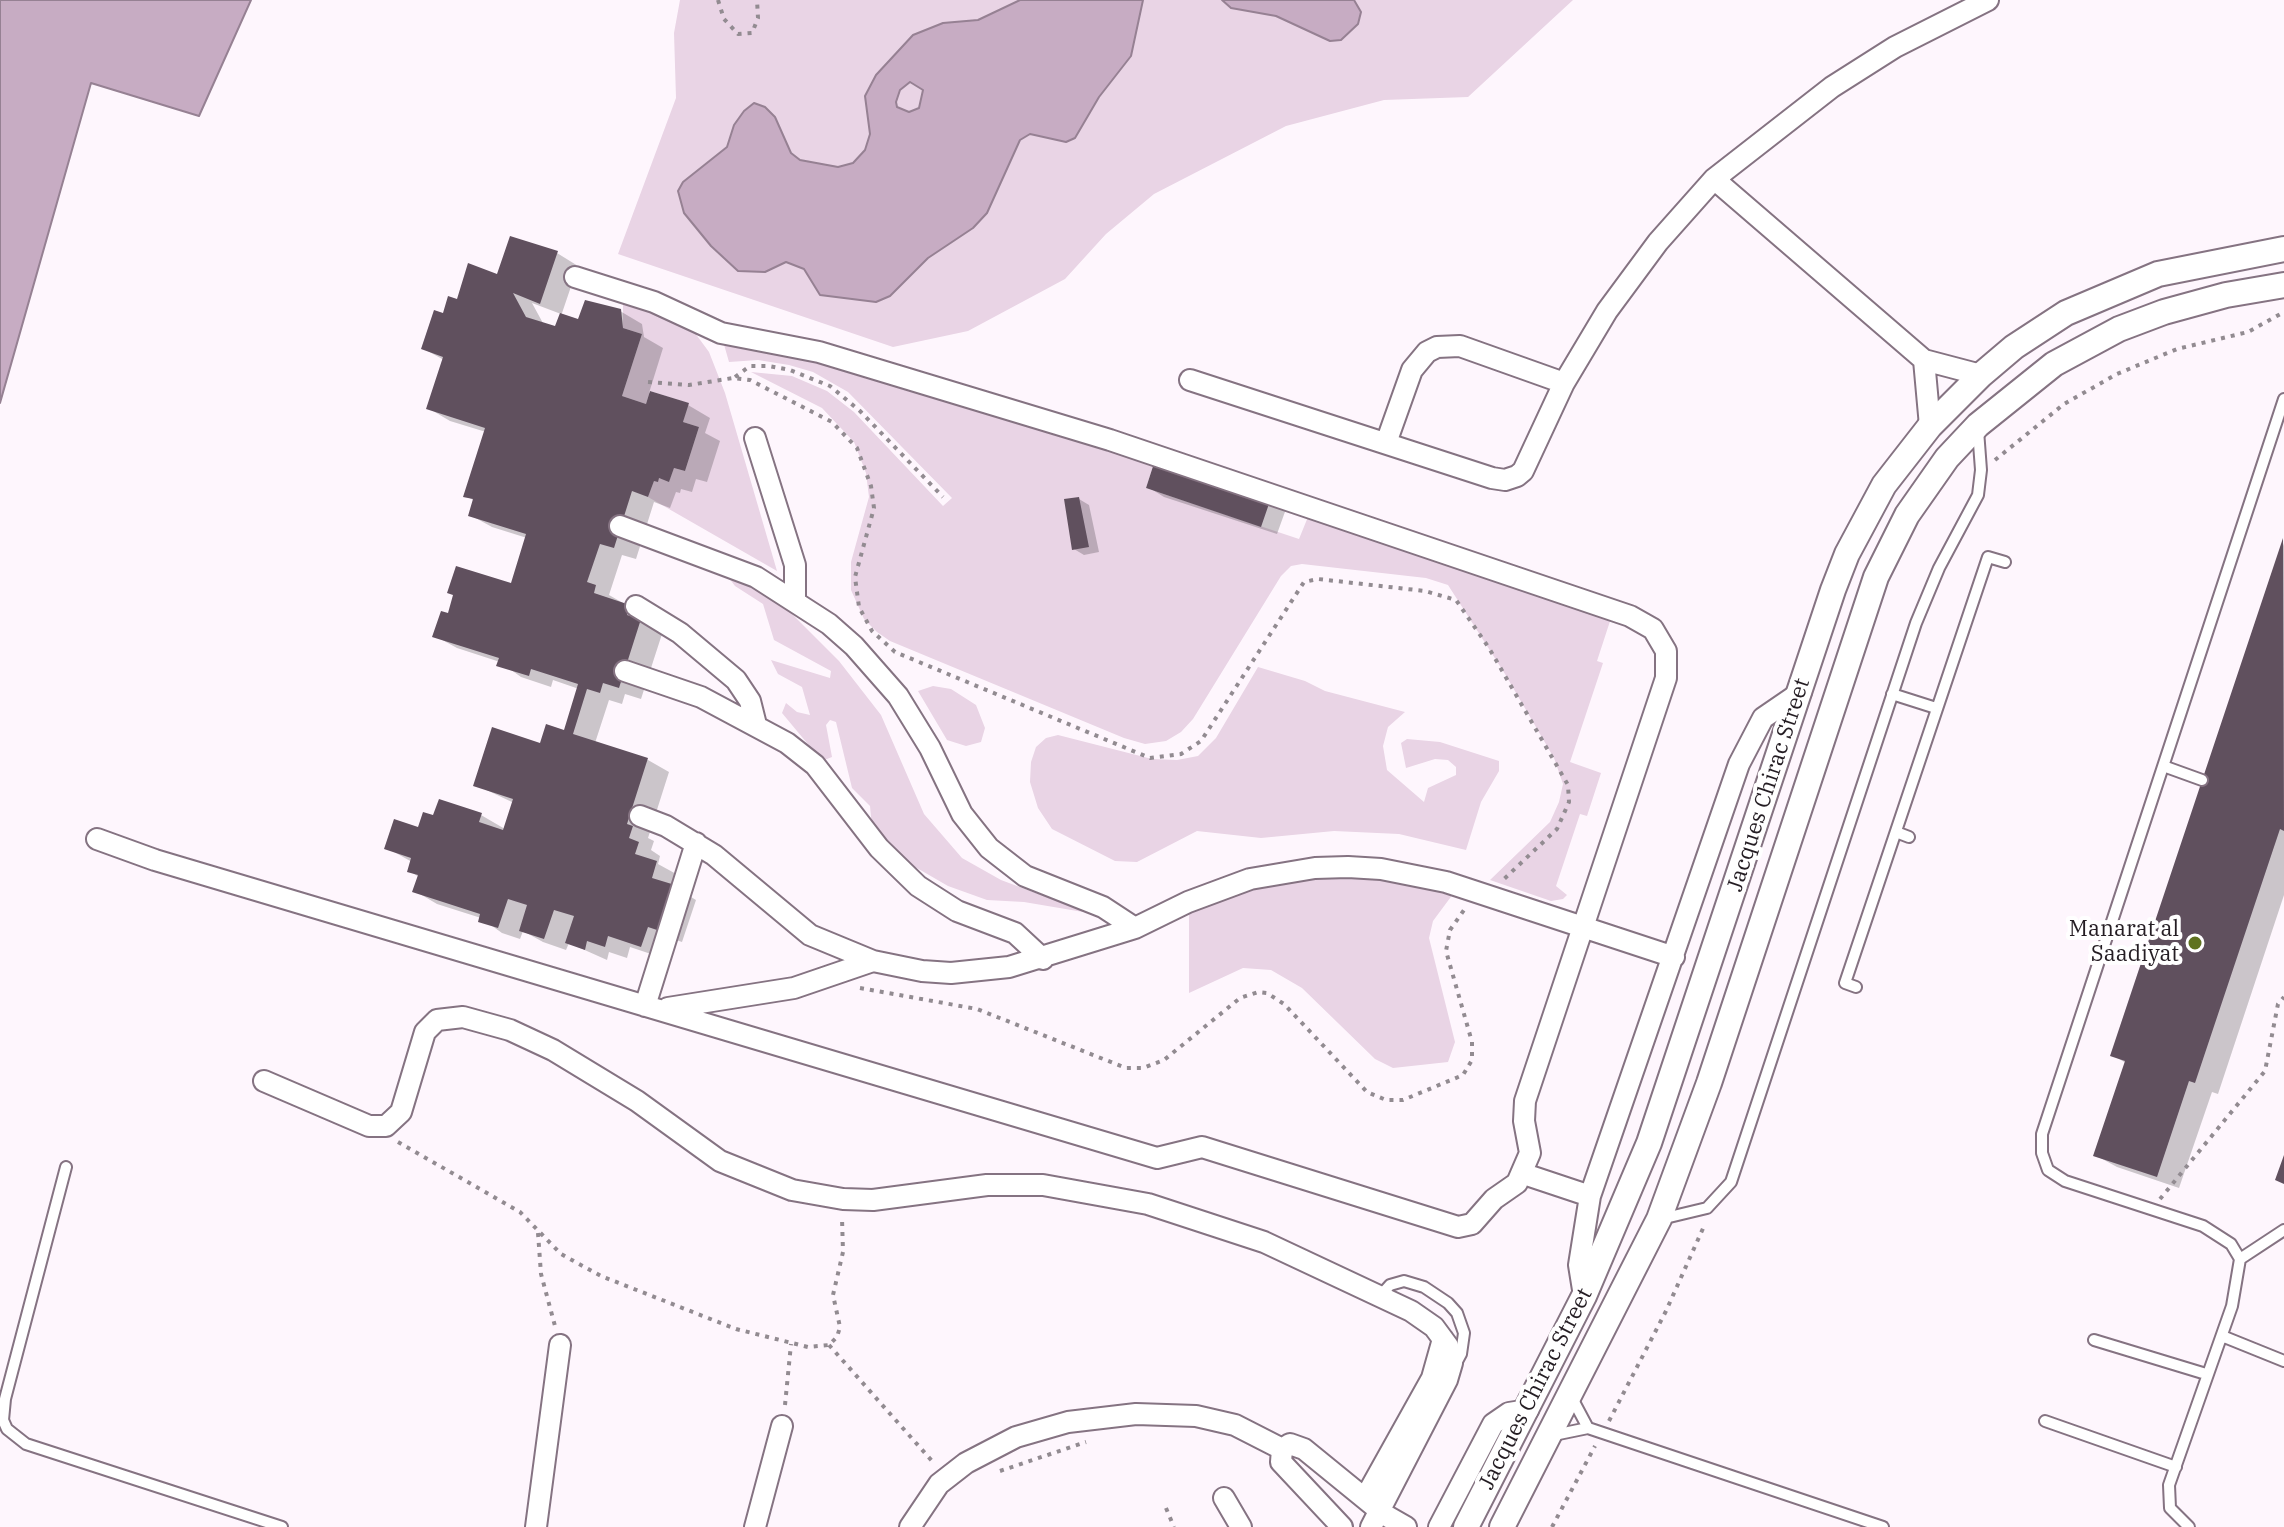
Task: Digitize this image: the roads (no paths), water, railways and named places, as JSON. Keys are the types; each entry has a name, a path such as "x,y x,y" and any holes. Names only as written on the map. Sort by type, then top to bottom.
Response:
{"street":[{"path":"1190,380 1492,478 1511,479 1523,471 1564,383 1616,299 1658,242 1714,179 1832,87 1958,6 1988,0"},
{"path":"1714,179 1924,360 1981,375"},
{"name":"Jacques Chirac Street","path":"1466,1527 1584,1296 1649,1143 1833,590 1864,519 1902,459 1981,375 2039,329 2126,285 2185,267 2284,249"},
{"path":"97,839 155,860 1146,1155 1167,1158 1202,1147 1450,1226 1472,1224 1524,1174 1530,1153 1524,1121 1525,1101 1666,678 1666,651 1653,629 1642,621 1110,440 819,352 721,333 654,302 575,277"},
{"name":"Jacques Chirac Street","path":"1502,1527 1659,1219 1709,1083 1876,577 1890,545 1926,486 1978,425 2054,364 2119,329 2226,295 2284,285"},
{"path":"1386,443 1412,370 1418,360 1437,347 1460,346 1564,383"},
{"path":"1924,360 1930,426"},
{"path":"755,438 795,565 795,599"},
{"path":"620,526 733,567 795,599 854,646 898,696 930,748 962,814 989,848 1025,876 1103,907 1135,928"},
{"path":"636,606 680,633 736,680 750,701 756,725"},
{"path":"625,671 701,697 787,743 815,765 869,837 918,886 957,911 1015,933 1043,959"},
{"path":"1584,1296 1579,1265 1590,1196 1750,737 1763,718 1801,692"},
{"path":"640,816 696,843 810,935 873,961 951,973 1009,967 1043,959 1135,928 1218,889 1250,879 1315,868 1403,872 1485,895 1674,957"},
{"path":"650,1007 696,843"},
{"path":"650,1007 728,1001 823,980 873,961"},
{"path":"264,1081 369,1126 386,1126 401,1112 422,1040 431,1026 446,1017 463,1017 510,1030 553,1050 637,1101 696,1146 742,1172 792,1190 843,1199 899,1199 987,1185 1071,1189 1148,1204 1225,1227 1381,1295 1423,1318 1443,1339 1451,1354 1450,1372 1372,1512"},
{"path":"1524,1174 1590,1196"},
{"path":"1372,1512 1432,1378 1443,1339"},
{"path":"536,1527 560,1345"},
{"path":"1439,1527 1493,1424 1509,1413 1528,1410"},
{"path":"910,1527 928,1497 952,1473 1016,1437 1102,1416 1166,1414 1216,1419 1253,1432 1282,1449"},
{"path":"755,1527 782,1426"},
{"path":"1282,1449 1290,1444 1304,1449 1372,1512 1406,1527"},
{"path":"1282,1449 1281,1462 1342,1527"},
{"path":"1224,1498 1241,1527"}],"lane":[{"path":"2189,1527 2175,1516 2168,1498 2238,1283 2240,1259 2231,1244 2218,1233 2065,1181 2048,1170 2042,1153 2042,1134 2166,767 2284,399"},
{"path":"1659,1219 1695,1213 1717,1200 1731,1182 1927,595 1973,510 1981,470 1978,425"},
{"path":"1856,987 1845,983 1988,557 2005,562"},
{"path":"1892,694 1936,708"},
{"path":"2166,767 2202,780"},
{"path":"1896,832 1909,837"},
{"path":"66,1167 5,1399 3,1420 7,1429 26,1444 282,1527"},
{"path":"2240,1259 2284,1230"},
{"path":"1381,1295 1390,1285 1404,1281 1424,1287 1457,1313 1464,1333 1461,1354 1450,1372"},
{"path":"2222,1336 2284,1361"},
{"path":"2094,1340 2206,1374"},
{"path":"1570,1390 1588,1428"},
{"path":"2045,1421 2176,1467"},
{"path":"1547,1438 1588,1428 1883,1527"}],"place":[{"name":"Manarat al Saadiyat","path":"2195,943"}]}
